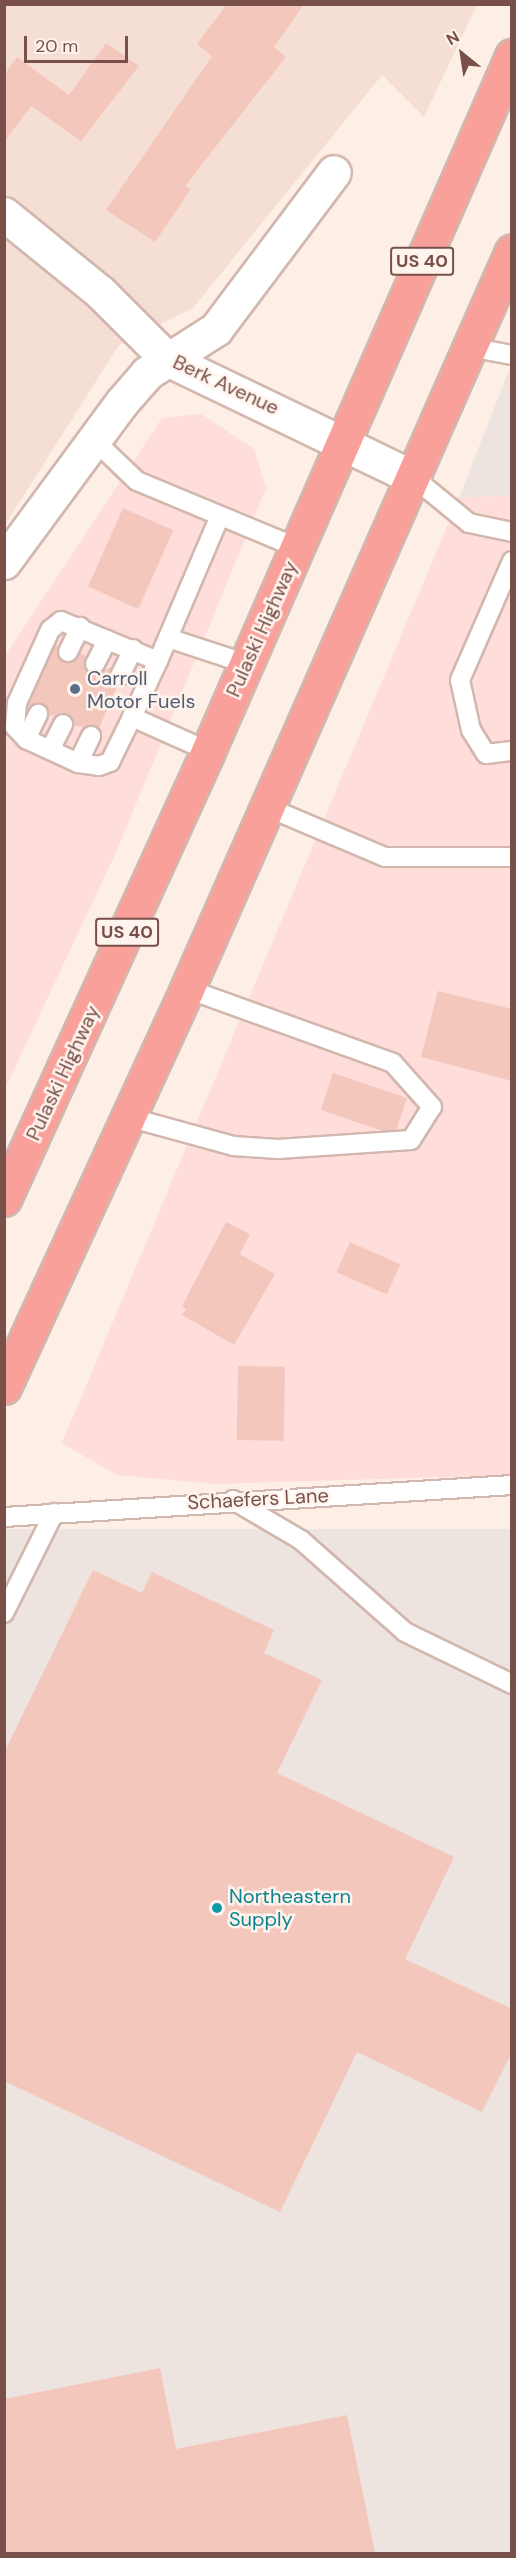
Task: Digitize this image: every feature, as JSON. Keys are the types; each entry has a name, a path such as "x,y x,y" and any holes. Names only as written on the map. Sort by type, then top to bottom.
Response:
{"highway":[{"name":"Pulaski Highway","path":"4,1199 247,664 343,439 512,56"},
{"path":"4,1387 187,989 512,251"}],"street":[{"path":"4,562 93,438 147,373 216,329 334,172"},
{"name":"Berk Avenue","path":"4,214 100,292 168,359 343,439 414,478"}],"lane":[{"path":"470,347 512,355"},
{"path":"93,438 137,481 219,518 298,549"},
{"path":"414,478 470,523 512,532"},
{"path":"158,661 61,621 50,630 16,703 15,727 26,739 78,763 110,762 158,661 219,518"},
{"path":"512,561 460,681 471,730 486,754 512,752"},
{"path":"68,652 80,627"},
{"path":"168,638 247,664"},
{"path":"95,664 107,640"},
{"path":"120,676 133,649"},
{"path":"26,739 38,714"},
{"path":"132,717 208,751"},
{"path":"50,750 63,724"},
{"path":"78,763 91,735"},
{"path":"267,807 385,857 512,857"},
{"path":"128,1117 233,1146 278,1149 411,1140 432,1107 393,1064 187,989"},
{"name":"Schaefers Lane","path":"4,1517 233,1500 512,1485"},
{"path":"233,1500 301,1540 405,1632 512,1684"},
{"path":"4,1613 54,1513"}],"shaded area":[{"path":"5,5 477,5 424,117 382,75 193,308 119,345 5,525"},
{"path":"511,365 511,495 459,498"},
{"path":"201,414 254,449 266,488 117,850 5,1089 5,656 162,418"},
{"path":"511,495 511,1475 216,1484 116,1475 62,1443 459,498"},
{"path":"4,1529 511,1529 511,2553 4,2553"}],"building":[{"path":"227,4 304,4 274,47 286,57 185,186 191,189 155,242 106,210 212,56 197,44"},
{"path":"106,43 139,66 81,141 31,106 4,142 4,75 17,57 69,95"},
{"path":"123,508 173,530 138,609 88,587"},
{"name":"Carroll Motor Fuels","path":"56,643 64,662 74,662 80,653 86,656 84,665 91,674 112,667 109,677 117,687 99,728 74,726 67,714 49,716 42,704 28,707"},
{"path":"438,991 512,1009 512,1081 421,1057"},
{"path":"333,1073 407,1098 396,1130 383,1131 321,1110"},
{"path":"226,1222 250,1234 240,1254 275,1274 234,1345 182,1315 186,1309 182,1306"},
{"path":"350,1242 400,1264 387,1295 337,1272"},
{"path":"238,1366 285,1367 284,1441 237,1440"},
{"name":"Northeastern Supply","path":"93,1570 142,1593 152,1572 274,1630 264,1653 322,1680 277,1773 454,1857 405,1959 512,2009 512,2052 482,2112 357,2052 280,2212 4,2081 4,1753"},
{"path":"160,2368 176,2449 347,2415 375,2553 4,2553 4,2399"}],"place":[{"name":"Carroll Motor Fuels","path":"75,689"},
{"name":"Northeastern Supply","path":"217,1908"}]}
